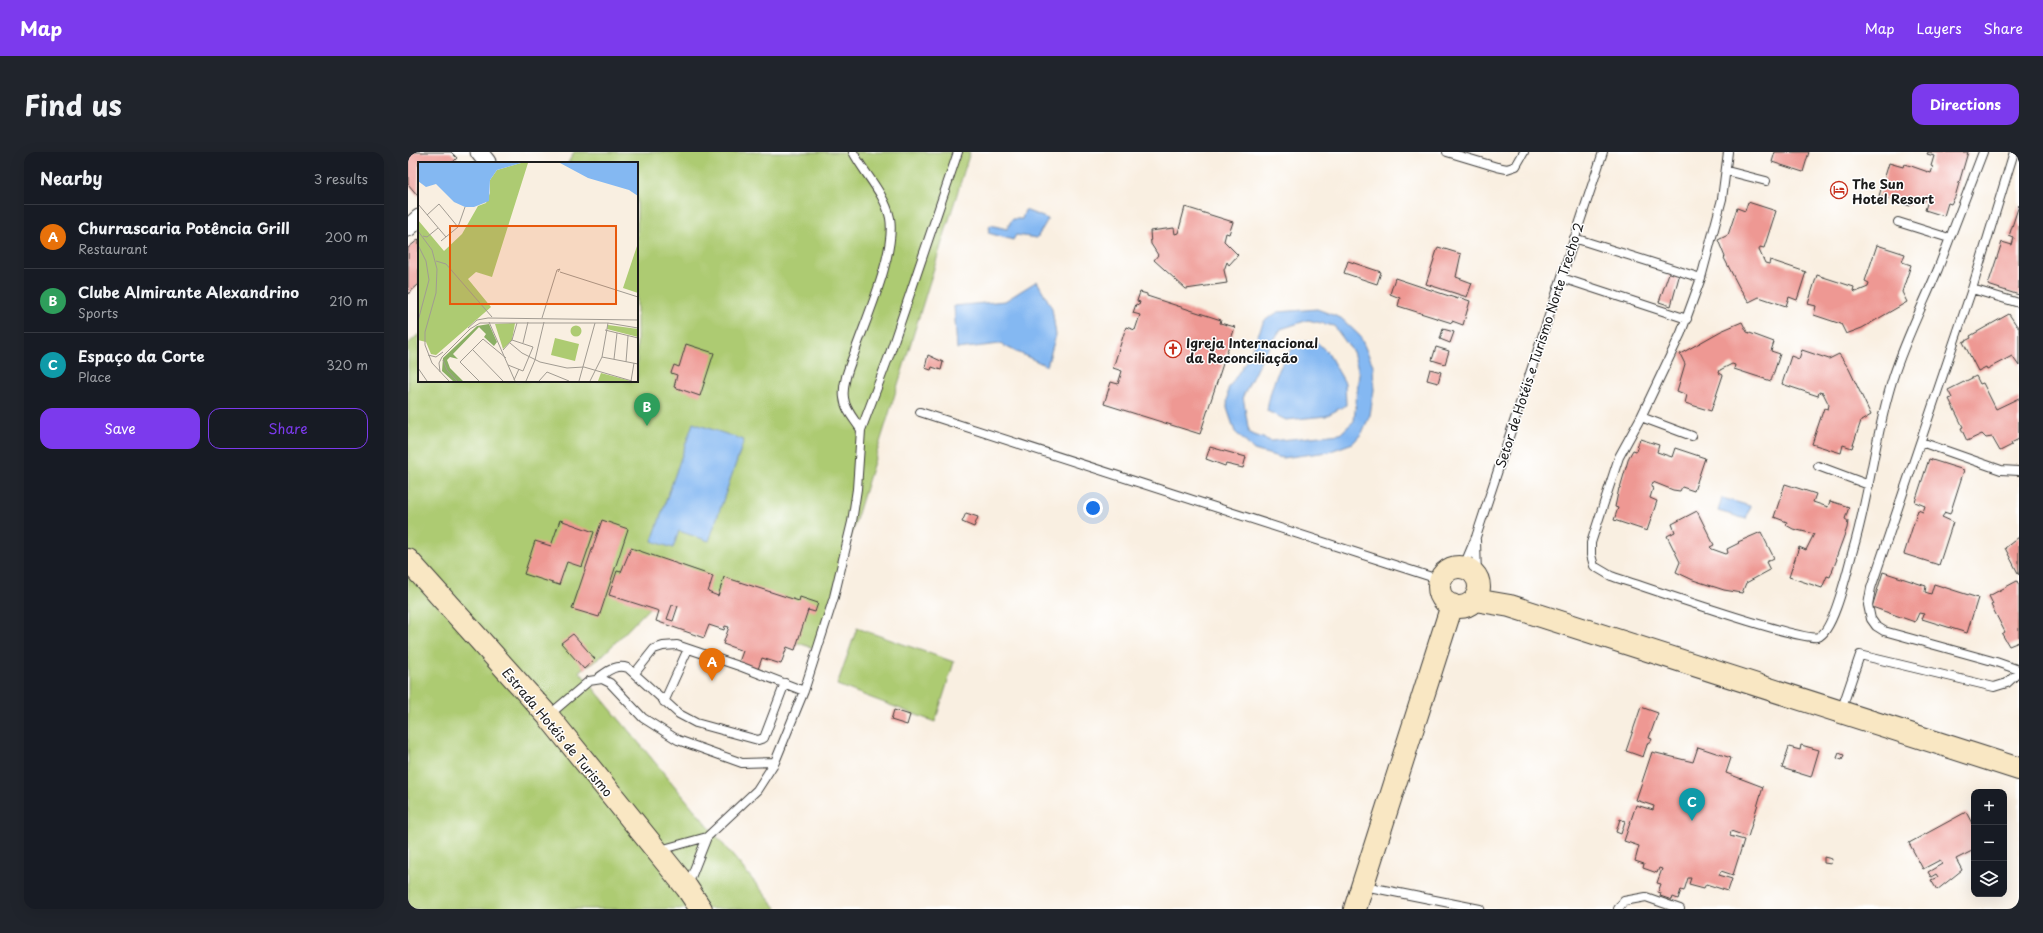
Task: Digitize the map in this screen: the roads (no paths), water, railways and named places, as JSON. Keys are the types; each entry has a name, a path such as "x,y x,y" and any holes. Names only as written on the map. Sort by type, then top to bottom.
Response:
{"street":[{"path":"408,228 418,219"},
{"name":"Estrada Hotéis de Turismo","path":"408,560 548,716 687,888 701,909"},
{"path":"1441,580 1439,587 1441,595 1445,601 1468,590 1510,606 2019,768"},
{"name":"Setor de Hotéis e Turismo Norte Trecho 2","path":"1355,909 1446,629 1468,590"}],"lane":[{"path":"853,152 861,167 885,202 891,231 887,257 851,362 844,388 846,407 861,430"},
{"path":"687,888 707,837 757,790 775,762 804,691 834,597 852,522 857,489 861,430 890,356 958,152"},
{"path":"1447,152 1504,169 1516,166 1524,152"},
{"name":"Setor de Hotéis e Turismo Norte Trecho 2","path":"1468,590 1476,537 1603,152"},
{"path":"1728,152 1727,171 1722,199 1701,278 1687,319 1641,417 1624,444 1606,496 1592,544 1591,555 1594,566 1611,576 1793,634 1815,638 1823,635 1829,628 1860,525 1892,380 1905,342 1937,270 1983,152"},
{"path":"1841,711 1860,655 1994,687 2007,684 2019,671 1996,662 1884,631 1876,626 1870,619 1868,609 1870,588 1972,289 2014,152"},
{"path":"1727,171 1766,181"},
{"path":"1898,222 1949,238"},
{"path":"1574,238 1701,278"},
{"path":"1562,278 1687,319"},
{"path":"1972,289 2019,303"},
{"path":"920,412 1441,580"},
{"path":"1641,417 1692,436"},
{"path":"1921,442 2001,470 2019,471"},
{"path":"1818,466 1869,485"},
{"name":"Setor de Hotéis e Turismo Norte Trecho 2","path":"1468,590 1476,537"},
{"path":"635,673 649,655 658,647 677,645 804,691"},
{"path":"664,702 688,649"},
{"path":"548,716 589,681 598,678 612,668 620,666 628,668 635,673 664,702 679,714 696,723 758,740 764,738 785,684"},
{"path":"598,678 607,680 643,718 658,729 678,740 742,763 775,762"},
{"path":"656,851 707,837"},
{"path":"1363,886 1480,909"},
{"path":"1618,909 1624,901 1646,897 1680,909"}],"water":[{"path":"1025,210 1048,219 1037,238 1016,235 1013,240 988,233 990,225 1007,229 1012,219 1022,219"},
{"path":"1037,281 1052,308 1056,335 1047,366 1000,344 957,349 954,306 1005,301"},
{"path":"1317,309 1341,318 1360,336 1373,365 1374,390 1370,415 1362,433 1353,443 1328,452 1282,458 1254,450 1235,432 1227,408 1228,389 1249,356 1264,321 1278,312","holes":["1308,320 1334,326 1353,352 1359,373 1354,421 1340,434 1271,441 1249,433 1243,396 1262,358 1281,329"]},
{"path":"1316,341 1328,353 1345,383 1346,405 1326,416 1286,420 1267,411 1277,374 1292,349 1299,342"},
{"path":"693,423 744,440 709,541 679,531 673,548 652,541"},
{"path":"1722,498 1750,506 1746,519 1718,511"}],"place":[{"name":"The Sun Hotel Resort","path":"1839,190"},
{"name":"Igreja Internacional da Reconciliação","path":"1173,349"},
{"name":"Clube Almirante Alexandrino","path":"647,426"},
{"name":"Churrascaria Potência Grill","path":"712,681"},
{"name":"Espaço da Corte","path":"1692,821"}]}
